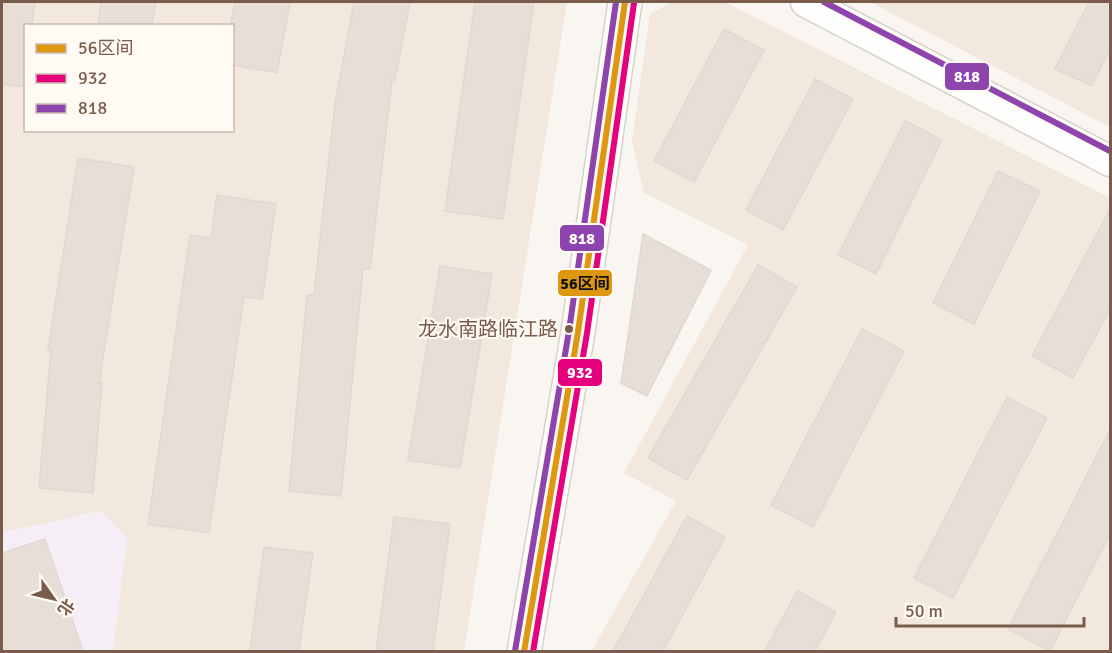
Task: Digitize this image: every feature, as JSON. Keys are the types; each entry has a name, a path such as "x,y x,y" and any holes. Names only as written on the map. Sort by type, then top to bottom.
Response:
{"main road":[{"path":"524,651 578,332 626,2"}],"street":[{"path":"807,2 1110,161"}],"shaded area":[{"path":"2,2 567,2 464,651 113,651 127,538 100,511 2,533"},
{"path":"672,2 725,2 1110,198 1110,651 591,652 676,501 624,473 748,245 644,193 632,141 650,14"},
{"path":"870,2 1110,2 1110,127"},
{"path":"101,511 127,538 113,651 2,651 2,533"}],"building":[{"path":"2,2 35,2 32,24 24,24 24,87 2,84"},
{"path":"101,2 156,2 152,24 98,24"},
{"path":"235,2 290,2 277,73 234,65 234,24 230,24"},
{"path":"354,2 410,2 395,80 392,80 370,269 363,269 341,496 289,491 307,295 314,295 335,104"},
{"path":"475,2 534,2 503,219 445,211"},
{"path":"1089,2 1110,2 1110,48 1092,86 1055,69"},
{"path":"724,29 764,50 694,182 654,161"},
{"path":"815,79 853,99 783,230 746,210"},
{"path":"905,121 942,140 876,274 838,255"},
{"path":"78,158 134,167 99,383 102,383 93,493 39,488 51,350 48,350"},
{"path":"998,171 1040,191 974,324 933,303"},
{"path":"217,195 276,204 262,299 244,297 209,533 148,524 190,235 211,238"},
{"path":"1110,209 1110,309 1073,378 1032,356"},
{"path":"643,234 711,270 647,396 621,383"},
{"path":"758,265 797,287 687,480 648,458"},
{"path":"440,266 492,274 460,468 408,460"},
{"path":"862,329 904,351 813,527 771,505"},
{"path":"1007,397 1047,418 953,598 914,578"},
{"path":"1110,430 1110,534 1050,651 1008,629"},
{"path":"687,516 725,537 663,651 613,651"},
{"path":"394,517 450,524 433,651 376,651"},
{"path":"45,539 83,651 2,651 2,553"},
{"path":"264,547 313,553 299,651 250,651"},
{"path":"797,591 836,612 815,651 765,651"}],"transit line":[{"name":"818","path":"515,651 569,331 616,2"},
{"name":"56区间","path":"524,652 578,332 625,2"},
{"name":"818","path":"824,2 1110,151"},
{"name":"932","path":"533,652 587,333 634,3"}],"place":[{"name":"龙水南路临江路","path":"569,329"}]}
